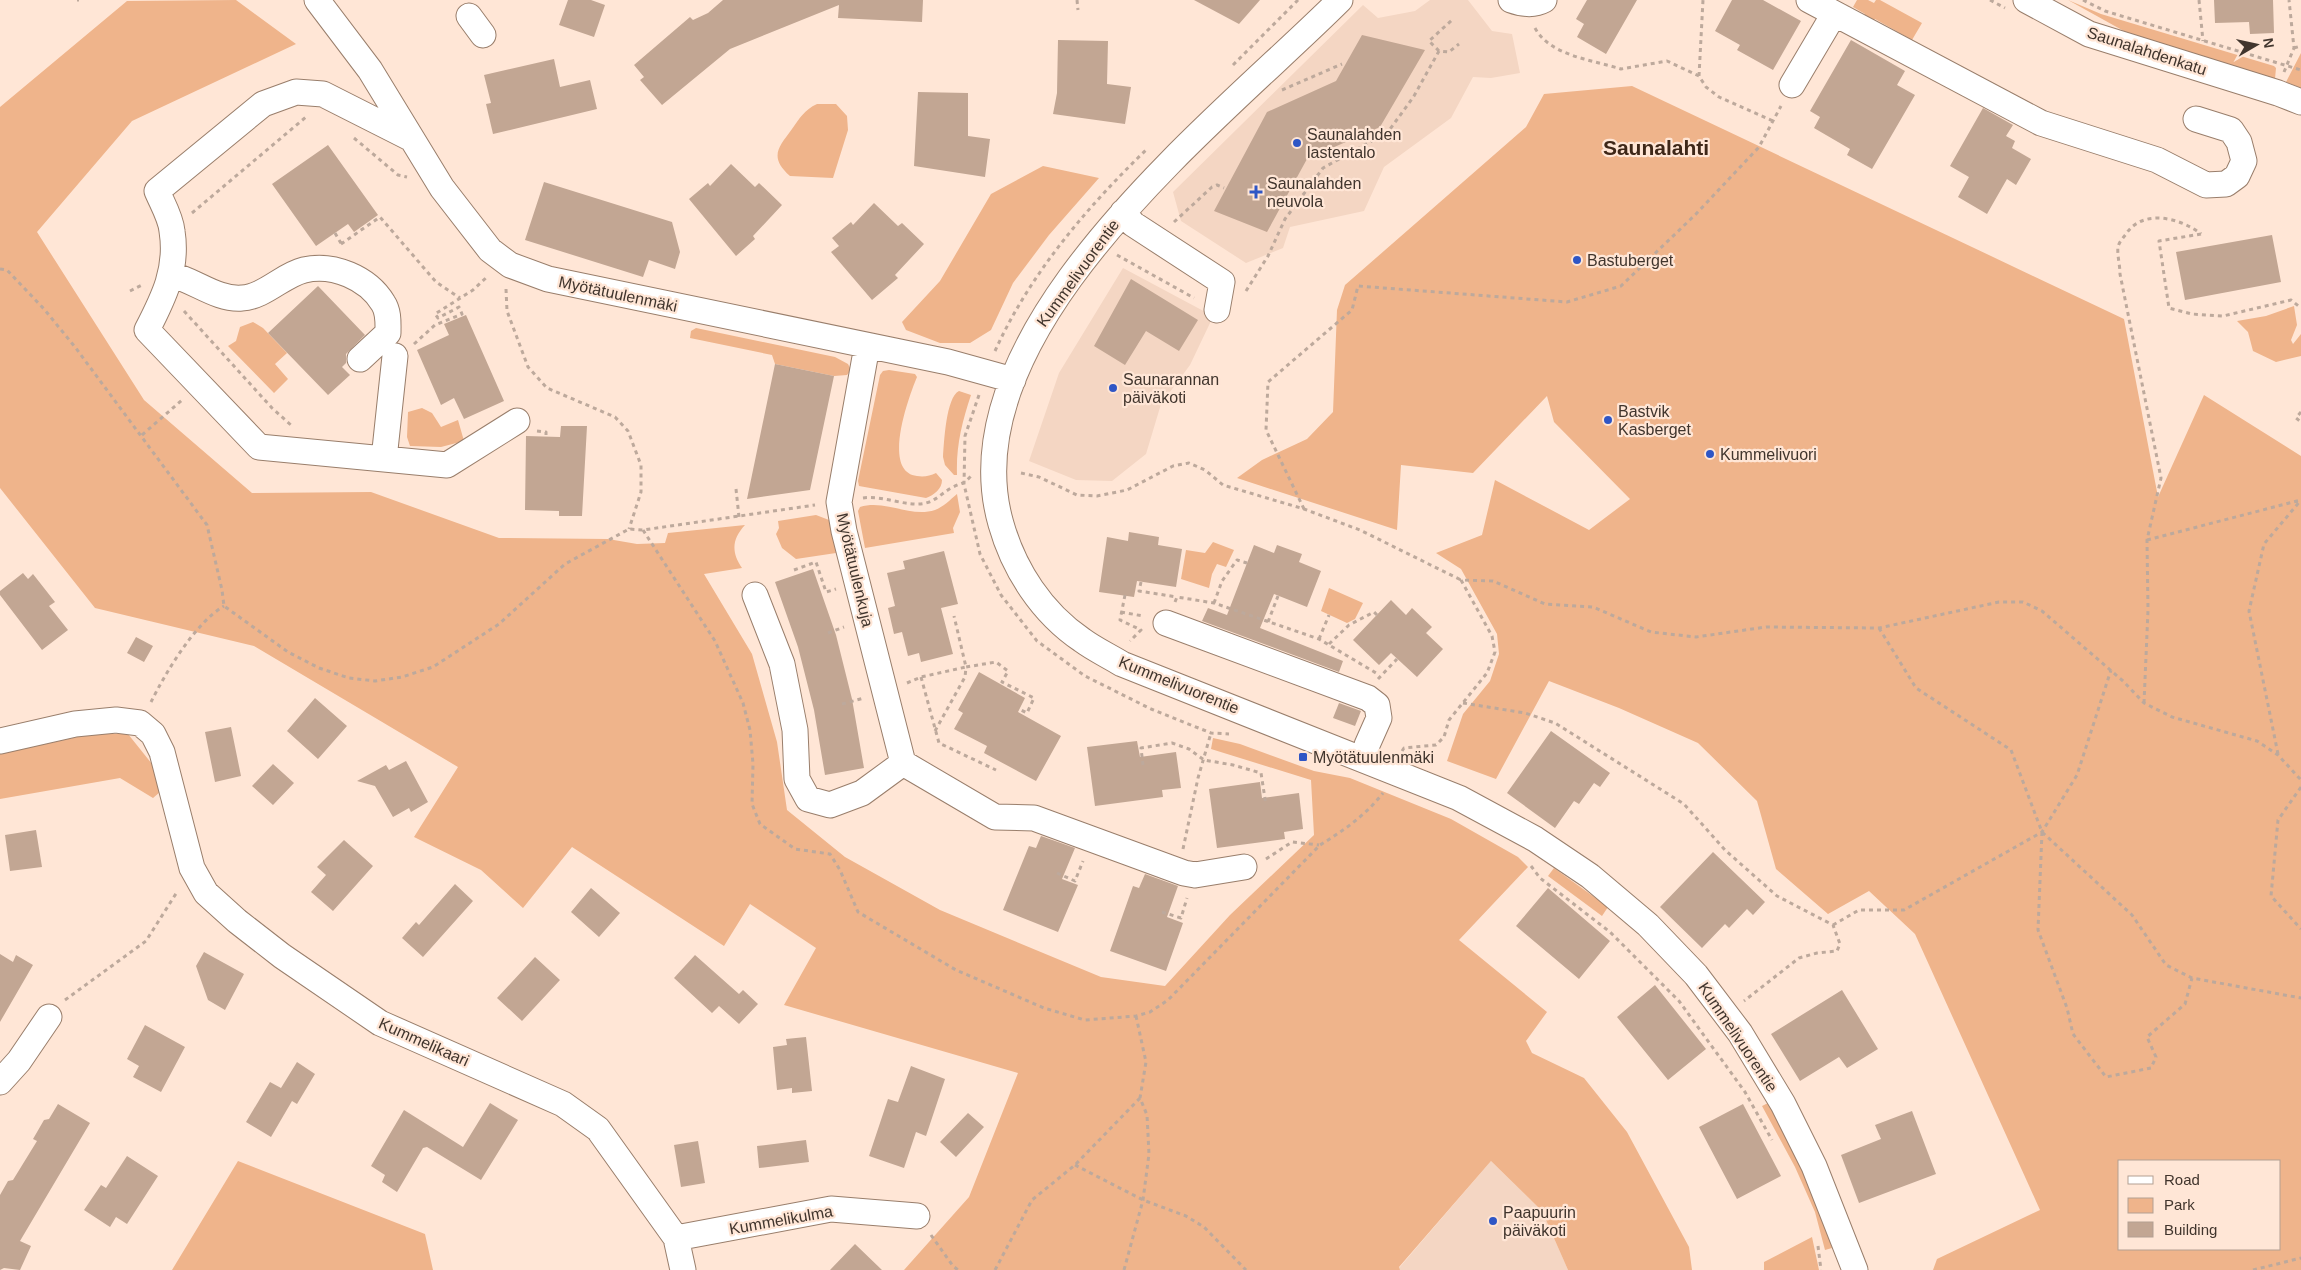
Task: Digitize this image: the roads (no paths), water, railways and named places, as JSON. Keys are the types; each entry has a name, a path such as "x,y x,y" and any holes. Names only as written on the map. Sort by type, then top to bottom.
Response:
{"street":[{"name":"Myötätuulenmäki","path":"316,0 370,70 442,188 490,250 510,265 548,279 948,362 1013,380"},
{"name":"Kummelivuorentie","path":"1340,0 1157,176 1123,212 1084,260 1054,302 1027,348 1013,380 996,442 994,483 996,506 1014,561 1027,584 1053,614 1080,639 1122,664 1366,759 1459,798 1535,839 1590,876 1648,925 1696,975 1740,1033 1783,1104 1814,1166 1855,1270"},
{"path":"1511,0 1538,4 1544,0"},
{"path":"1808,0 2041,123 2158,160 2206,185 2226,184 2238,176 2244,161 2239,142 2230,130 2196,119"},
{"name":"Saunalahdenkatu","path":"2026,0 2089,34 2278,93 2301,102"},
{"path":"1792,85 1834,14"},
{"path":"360,359 388,333 388,318 384,304 365,284 348,273 328,270 304,270 243,298 221,296 178,276 173,262 172,230 157,191 263,104 296,92 323,94 412,139"},
{"path":"1123,212 1133,224 1222,282 1217,310"},
{"path":"178,276 167,289 148,330 260,447 447,465 518,421"},
{"name":"Myötätuulenkuja","path":"867,346 840,502 844,531 903,763"},
{"path":"384,459 395,356"},
{"path":"755,595 782,664 796,730 797,779 808,799 830,805 862,793 903,763 995,817 1034,818 1189,874 1244,867"},
{"path":"1155,620 1368,698 1377,705 1379,718 1367,744 1366,759"},
{"name":"Kummelikaari","path":"0,741 75,724 116,720 140,723 153,734 162,752 192,868 206,893 237,921 380,1023 563,1104 598,1129 676,1238 683,1270"},
{"path":"0,1082 19,1061 49,1017"},
{"name":"Kummelikulma","path":"676,1238 831,1209 917,1216"},
{"name":"Kummelivuorentie","path":"1842,1240 1844,1270"}],"place":[{"name":"Saunalahden lastentalo","path":"1297,143"},
{"name":"Saunalahden neuvola","path":"1256,192"},
{"name":"Bastuberget","path":"1577,260"},
{"name":"Saunarannan päiväkoti","path":"1113,388"},
{"name":"Bastvik Kasberget","path":"1608,420"},
{"name":"Kummelivuori","path":"1710,454"},
{"name":"Myötätuulenmäki","path":"1303,757"},
{"name":"Paapuurin päiväkoti","path":"1493,1221"}],"district":[{"name":"Saunalahti","path":"1656,147"}]}
